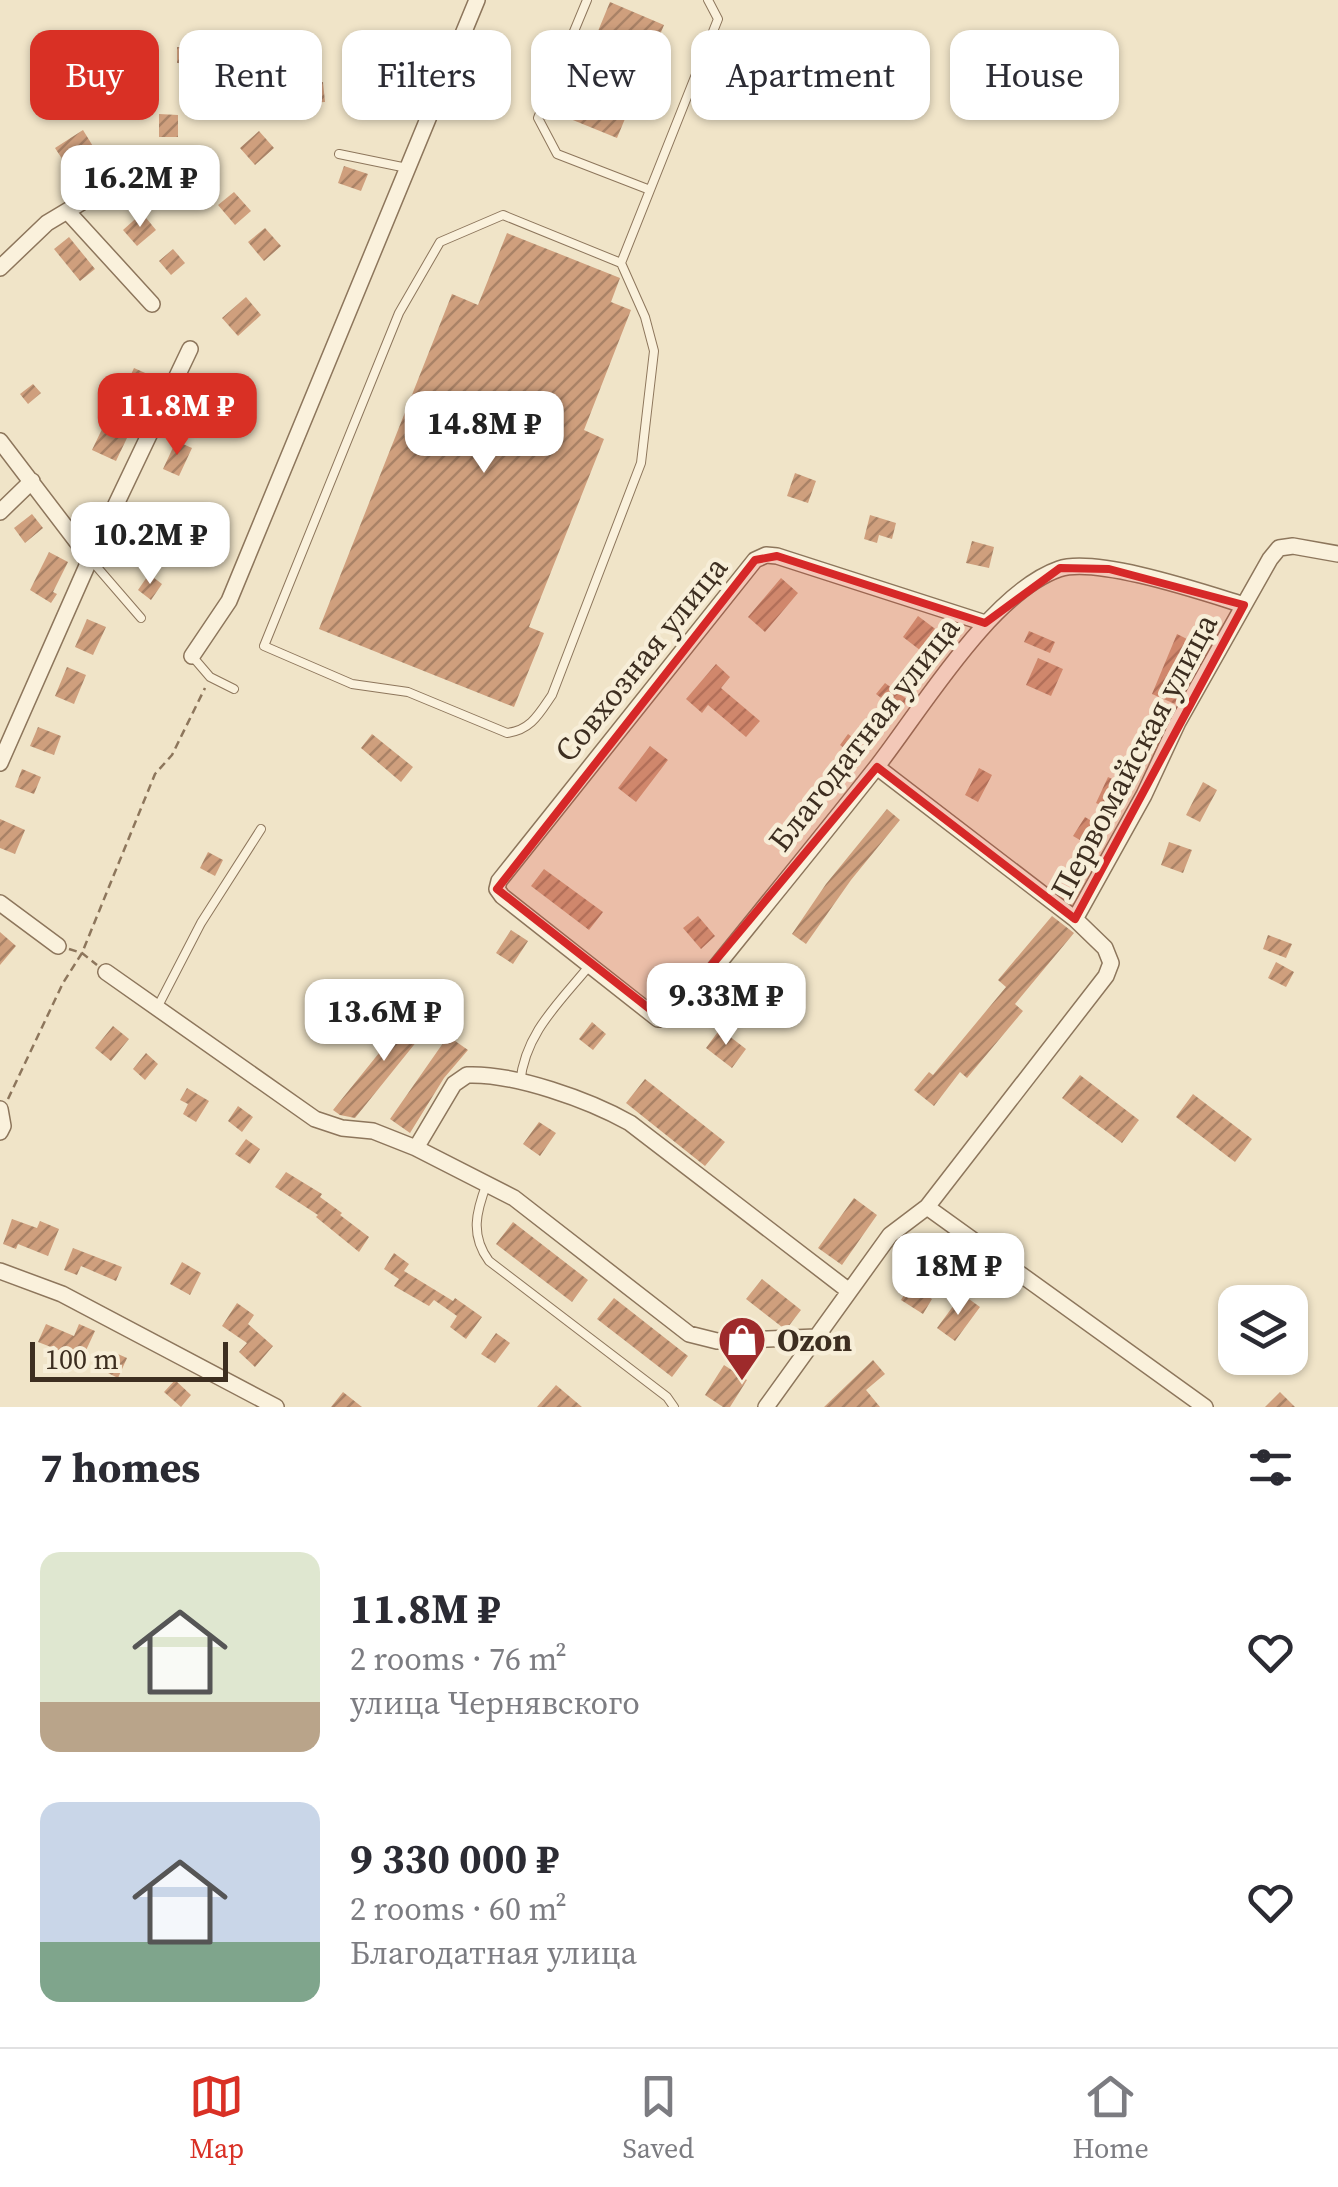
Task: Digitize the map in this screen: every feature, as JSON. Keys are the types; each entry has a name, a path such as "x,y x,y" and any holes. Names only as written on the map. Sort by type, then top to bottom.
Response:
{"street":[{"path":"192,656 229,600 477,0"},
{"path":"0,268 46,224 139,168 203,158"},
{"path":"67,211 152,304"},
{"path":"0,763 90,559 190,348"},
{"path":"0,441 90,559"},
{"path":"0,512 32,481"},
{"name":"Первомайская улица","path":"766,1407 890,1235 928,1207 1106,976 1111,962 1105,948 1075,919 1244,605 1279,548 1293,546 1338,554"},
{"name":"Совхозная улица","path":"590,965 502,896 497,889 499,881 755,560 766,554 777,556 985,623"},
{"name":"Благодатная улица","path":"590,965 658,1019 674,1018 877,767 985,623 1026,588 1060,568 1125,572 1244,605"},
{"path":"877,767 1075,919"},
{"path":"0,903 58,946"},
{"path":"106,972 315,1119 342,1128 373,1131 487,1183 555,1227 689,1334 716,1341 816,1337"},
{"path":"416,1148 454,1084 466,1075 481,1074 520,1083 607,1110 630,1123 849,1291"},
{"path":"0,1132 1,1111"},
{"path":"928,1207 1204,1407"},
{"path":"0,1271 62,1294 276,1407"}],"lane":[{"path":"587,0 538,118 557,154 650,190"},
{"path":"621,263 503,214 440,242 399,313 264,646 352,684 408,692 507,733 521,732 534,722 552,694 641,463 654,352 645,316 621,263 718,19 708,0"},
{"path":"340,154 407,168"},
{"path":"90,559 141,618"},
{"path":"192,656 210,678 234,690"},
{"path":"156,1008 201,923 261,829"},
{"path":"520,1083 522,1058 532,1038 590,965"},
{"path":"487,1183 478,1206 476,1227 478,1247 488,1261 668,1397 674,1407"}],"path":[{"path":"1,1111 63,983 82,953 155,774 172,755 210,678"},
{"path":"58,946 82,953 106,972"}],"highlighted area":[{"path":"777,556 985,623 1060,568 1109,569 1244,605 1075,919 877,767 665,1021 497,889 755,560"}],"building":[{"path":"610,2 664,25 662,30 598,30"},
{"path":"159,114 178,115 178,137 159,137"},
{"path":"573,120 624,120 617,138"},
{"path":"83,130 99,156 72,174 55,148"},
{"path":"259,131 274,148 255,165 240,148"},
{"path":"344,166 368,174 361,191 338,183"},
{"path":"234,192 251,211 235,225 218,205"},
{"path":"142,213 156,230 137,246 123,230"},
{"path":"265,228 281,246 264,261 248,242"},
{"path":"507,233 620,278 611,302 631,310 584,430 604,439 529,627 544,633 514,707 319,629 452,294 478,305"},
{"path":"69,237 95,269 80,281 54,249"},
{"path":"173,249 185,263 171,275 159,261"},
{"path":"246,297 261,315 238,336 222,318"},
{"path":"134,368 152,376 143,394 126,385"},
{"path":"33,384 41,393 28,404 20,394"},
{"path":"200,386 214,392 200,421 186,415"},
{"path":"103,427 127,438 116,461 92,450"},
{"path":"176,441 192,448 179,476 163,469"},
{"path":"795,473 816,481 808,503 787,496"},
{"path":"32,514 43,528 25,543 14,528"},
{"path":"870,515 896,523 892,539 879,535 877,543 864,539"},
{"path":"129,528 145,537 130,562 114,553"},
{"path":"972,541 994,547 989,568 966,563"},
{"path":"49,552 68,562 51,603 30,590"},
{"path":"149,574 162,584 151,600 138,590"},
{"path":"781,578 798,593 765,632 748,617"},
{"path":"918,616 954,643 938,664 903,637"},
{"path":"87,619 106,627 93,655 75,647"},
{"path":"1029,631 1055,642 1050,653 1024,642"},
{"path":"1177,634 1199,645 1175,704 1152,694"},
{"path":"1038,658 1063,669 1051,696 1026,685"},
{"path":"716,664 730,677 721,688 760,721 746,737 708,705 702,713 686,699"},
{"path":"67,667 86,675 74,704 55,696"},
{"path":"885,683 908,700 861,761 840,745 848,734 859,742 889,704 876,694"},
{"path":"38,727 61,736 54,755 30,746"},
{"path":"372,734 413,767 401,782 361,748"},
{"path":"650,746 668,760 636,802 618,788"},
{"path":"979,768 992,775 978,802 965,795"},
{"path":"22,769 41,777 34,794 15,787"},
{"path":"1108,777 1127,786 1115,812 1096,803"},
{"path":"1203,782 1217,790 1200,822 1186,815"},
{"path":"887,809 900,820 806,944 792,934 826,884"},
{"path":"1085,817 1103,828 1092,847 1073,836"},
{"path":"0,819 25,830 15,854 0,848"},
{"path":"1169,842 1192,850 1183,873 1161,865"},
{"path":"208,852 223,860 215,876 200,868"},
{"path":"544,869 603,912 589,930 531,886"},
{"path":"698,916 715,936 701,949 683,928"},
{"path":"1052,916 1074,933 1015,1004 1023,1011 967,1078 960,1072 934,1106 914,1090 929,1072 933,1075 1006,987 998,980"},
{"path":"511,930 528,941 513,964 496,953"},
{"path":"0,932 16,946 0,965"},
{"path":"1268,935 1292,944 1286,958 1263,949"},
{"path":"1276,962 1294,972 1286,987 1268,978"},
{"path":"762,974 778,988 759,1008 743,994"},
{"path":"417,1006 434,1020 355,1118 333,1110"},
{"path":"592,1022 606,1034 593,1050 579,1039"},
{"path":"113,1026 129,1039 111,1061 95,1048"},
{"path":"720,1029 746,1049 732,1068 706,1048"},
{"path":"448,1036 468,1050 444,1078 410,1133 390,1119"},
{"path":"146,1053 158,1064 145,1080 133,1069"},
{"path":"1080,1075 1139,1120 1122,1143 1062,1098"},
{"path":"645,1079 725,1142 705,1166 626,1103"},
{"path":"187,1088 209,1101 196,1122 183,1114 188,1104 180,1100"},
{"path":"1193,1094 1252,1139 1235,1162 1176,1117"},
{"path":"238,1106 253,1117 242,1132 228,1121"},
{"path":"539,1122 556,1133 540,1156 523,1144"},
{"path":"246,1139 260,1149 250,1164 235,1154"},
{"path":"286,1172 322,1194 320,1197 369,1237 359,1252 318,1215 275,1187"},
{"path":"854,1198 877,1215 842,1265 818,1248"},
{"path":"12,1219 37,1228 40,1221 59,1229 48,1256 18,1244 16,1249 3,1244"},
{"path":"513,1222 588,1280 572,1302 496,1244"},
{"path":"73,1248 122,1267 116,1281 81,1266 77,1275 64,1270"},
{"path":"394,1253 409,1264 404,1271 482,1317 466,1339 450,1327 457,1316 434,1300 429,1306 394,1286 399,1279 384,1269"},
{"path":"182,1262 201,1273 190,1295 170,1284"},
{"path":"762,1279 801,1310 788,1327 782,1327 746,1299"},
{"path":"910,1285 932,1299 923,1314 901,1300"},
{"path":"962,1294 980,1307 955,1341 937,1328"},
{"path":"614,1298 688,1356 672,1377 597,1319"},
{"path":"237,1303 254,1315 248,1324 273,1346 255,1367 239,1352 247,1343 222,1326"},
{"path":"46,1324 74,1336 79,1324 95,1331 82,1359 38,1342"},
{"path":"496,1333 510,1343 495,1363 481,1354"},
{"path":"111,1351 127,1358 118,1378 102,1370"},
{"path":"873,1360 885,1374 866,1390 880,1407 824,1407"},
{"path":"724,1365 747,1380 730,1407 723,1407 705,1395"},
{"path":"175,1380 191,1395 181,1407 164,1392"},
{"path":"556,1385 582,1407 537,1407"},
{"path":"343,1392 362,1407 331,1407"},
{"path":"1280,1392 1295,1407 1265,1407"}],"place":[{"name":"Ozon","path":"742,1382"}]}
